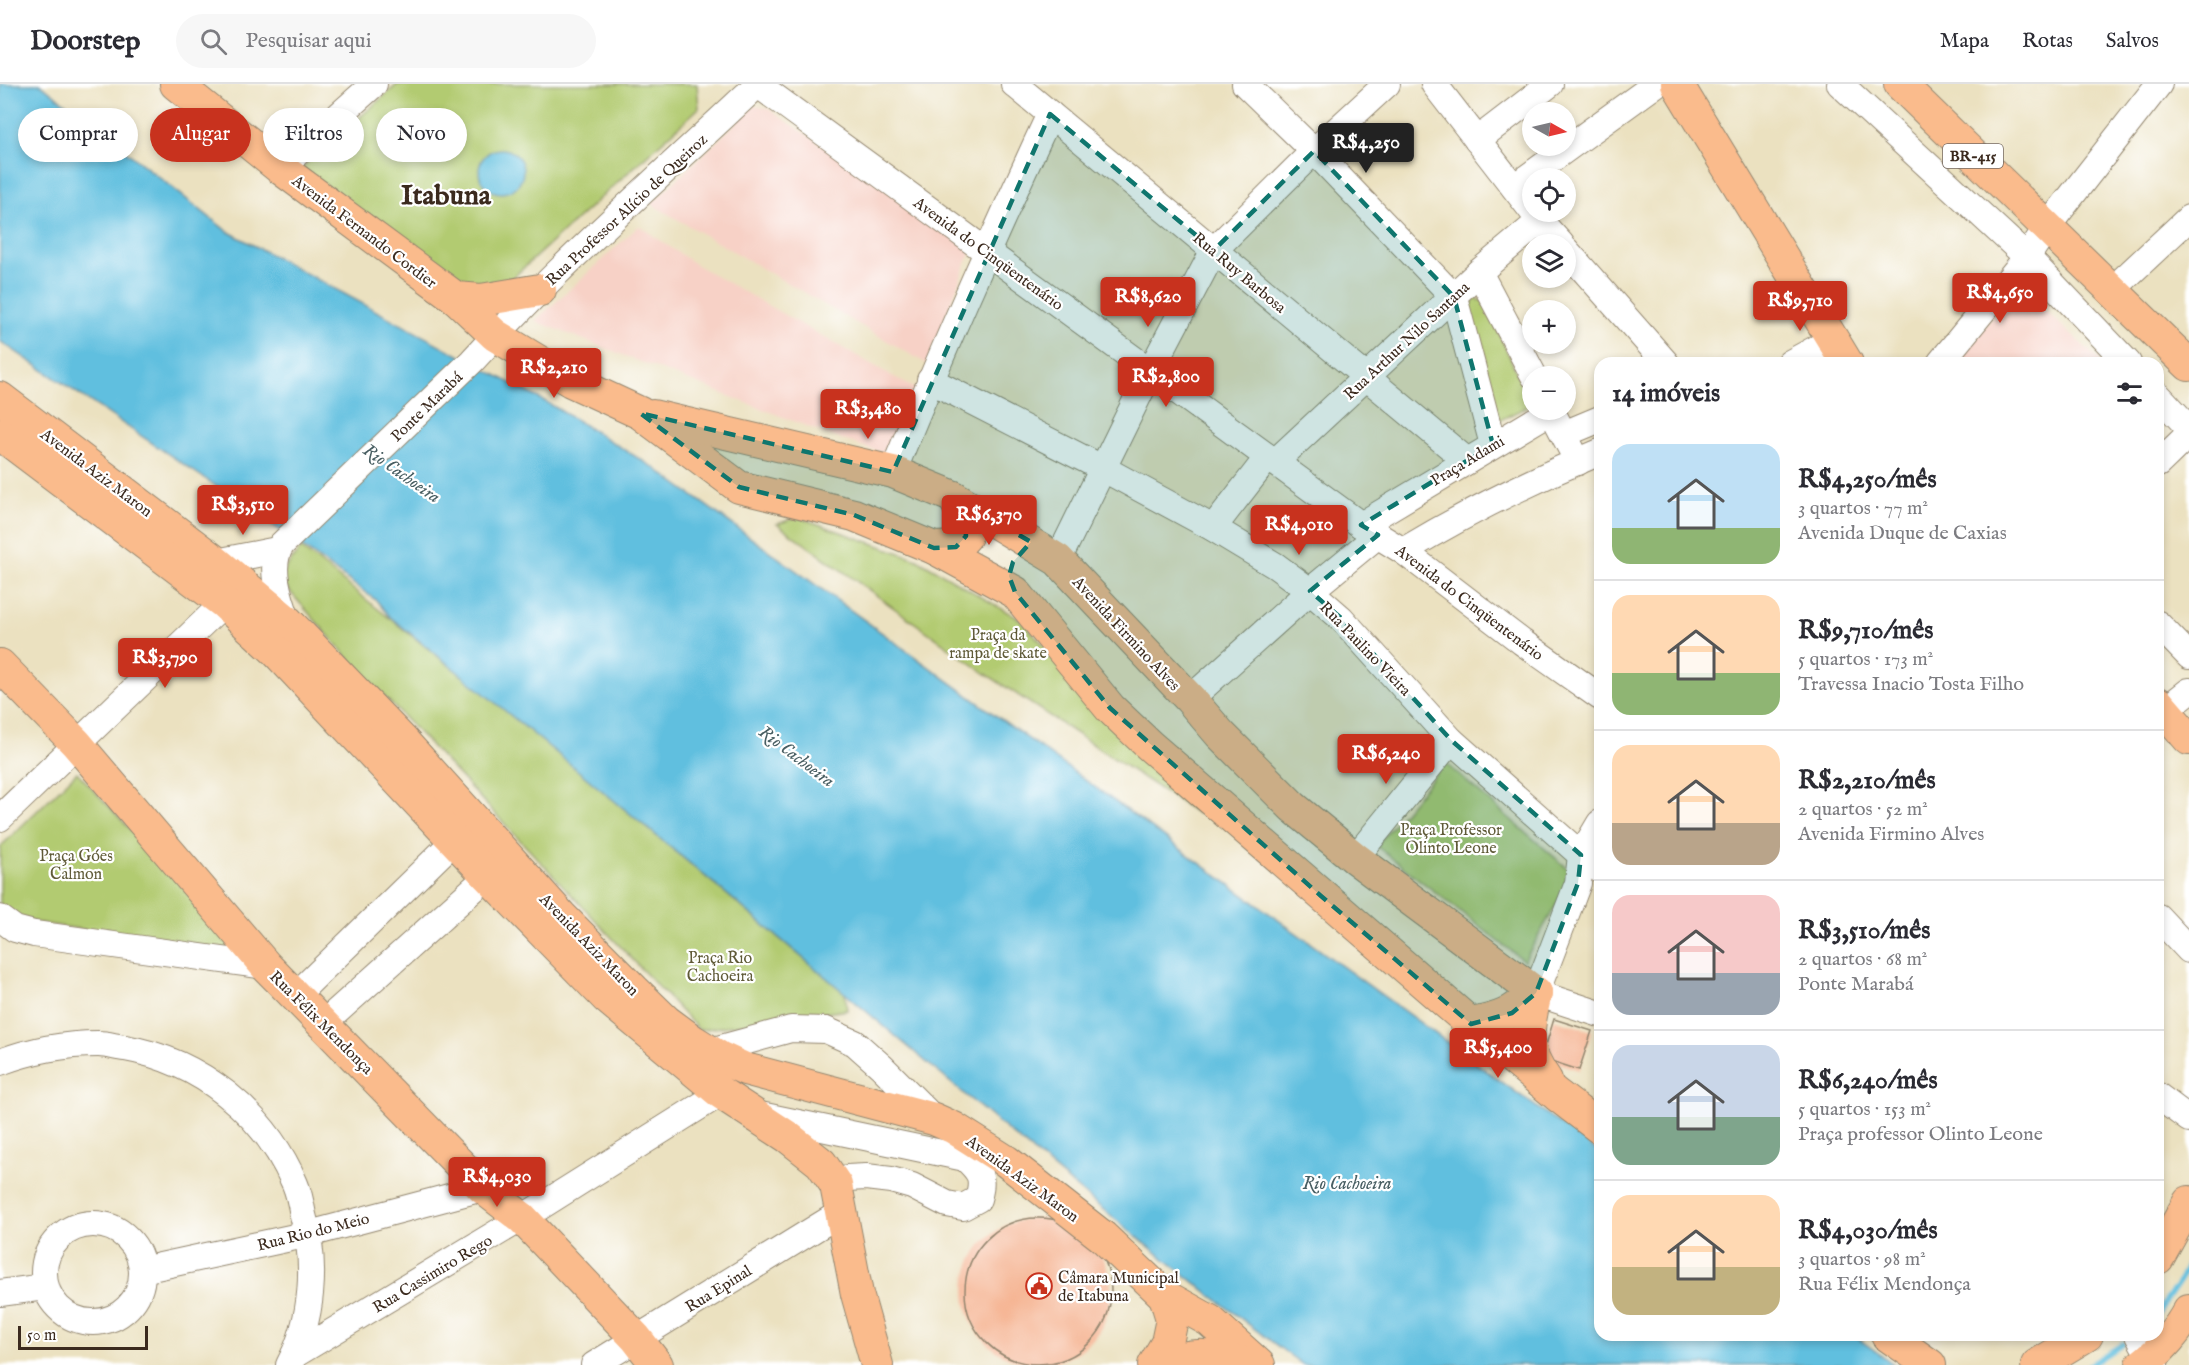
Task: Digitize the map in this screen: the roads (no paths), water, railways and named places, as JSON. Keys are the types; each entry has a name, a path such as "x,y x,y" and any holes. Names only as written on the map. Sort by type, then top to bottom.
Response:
{"main road":[{"name":"Avenida Fernando Cordier","path":"176,84 280,168 456,298 495,335"},
{"path":"1677,84 1839,351"},
{"name":"BR-415","path":"1900,84 2189,365"},
{"path":"456,298 482,300 540,290"},
{"name":"Avenida Firmino Alves","path":"495,335 571,381 640,413 893,472 954,497 1049,554 1190,699 1220,734 1293,807 1355,858 1536,993"},
{"name":"Avenida Aziz Maron","path":"0,398 216,562 288,622 402,739 561,916 666,1021 710,1051 745,1069 934,1119 954,1128 1006,1161 1103,1237 1165,1296 1210,1321 1259,1365"},
{"name":"Avenida Firmino Alves","path":"640,413 739,487 854,515 934,548 1015,592 1110,708 1133,730 1199,790 1557,1095"},
{"name":"Avenida Aziz Maron","path":"0,434 224,603 276,651 454,841 608,998 721,1093 753,1113 821,1163 839,1199 857,1294 877,1365"},
{"path":"934,548 956,547 966,536 965,520 954,497"},
{"path":"1015,592 1009,576 1013,562 1022,552 1049,554"},
{"name":"Rua Félix Mendonça","path":"0,665 76,743 266,966 483,1188 522,1218 636,1338 657,1365"},
{"path":"2171,702 2189,739"},
{"path":"1471,1024 1512,1013 1536,993"},
{"path":"1536,993 1530,1017 1528,1043 1534,1064 1557,1095 1594,1123"},
{"path":"2164,1247 2189,1202"},
{"path":"1154,1365 1167,1343 1172,1319 1165,1296"},
{"path":"2164,1339 2185,1318 2189,1310"},
{"path":"1896,1341 1930,1365"},
{"path":"2037,1365 2075,1341"},
{"path":"2147,1356 2162,1341"},
{"path":"1160,1365 1179,1357 1206,1354 1253,1365"}],"street":[{"path":"280,168 374,84"},
{"name":"Avenida do Cinqüentenário","path":"758,84 1369,530 1403,551 1522,642 1594,693"},
{"name":"Rua Professor Alício de Queiroz","path":"495,335 758,84"},
{"name":"Rua Ruy Barbosa","path":"1014,84 1466,460"},
{"path":"1245,84 1314,151 1454,297 1493,445"},
{"path":"1049,554 1104,470 1151,370 1214,249 1314,151 1387,84"},
{"path":"1434,84 1522,198"},
{"path":"1477,140 1550,84"},
{"path":"1514,188 1656,84"},
{"name":"BR-415","path":"1840,84 2027,257 2122,357"},
{"path":"1945,357 2027,257 2047,227 2159,84"},
{"path":"893,472 986,252 1050,114"},
{"path":"2111,291 2189,218"},
{"name":"Rua Arthur Nilo Santana","path":"1213,528 1272,459 1365,378 1479,272 1539,222"},
{"path":"1541,222 1552,234"},
{"path":"1576,261 1661,357"},
{"path":"1479,272 1529,366"},
{"name":"Ponte Marabá","path":"280,547 472,361 495,335"},
{"path":"1814,357 1839,351"},
{"name":"Rua Paulino Vieira","path":"930,380 1213,528 1276,566 1341,618 1451,740 1591,862"},
{"path":"2164,401 2189,428"},
{"name":"Praça Adami","path":"1190,699 1310,591 1369,530 1466,460 1534,420"},
{"name":"Praça Adami","path":"1403,551 1456,519 1589,457 1564,434 1556,420"},
{"path":"1564,434 1594,422"},
{"path":"2164,458 2189,434"},
{"path":"216,562 280,547 277,587 288,622"},
{"path":"0,818 224,603"},
{"path":"2164,630 2189,656"},
{"path":"1355,858 1451,740"},
{"path":"296,995 454,841"},
{"path":"1591,862 1578,883 1536,993 1594,1012"},
{"path":"324,1023 488,876"},
{"path":"0,918 15,928 34,934 266,966"},
{"path":"2164,923 2189,950"},
{"path":"710,1051 791,1029 826,1030 855,1043 934,1119"},
{"name":"Rua Cassimiro Rego","path":"0,1062 50,1047 100,1044 150,1052 197,1072 238,1101 271,1140 295,1184 309,1233 311,1275 306,1316 294,1362"},
{"name":"Rua Cassimiro Rego","path":"294,1362 721,1093"},
{"path":"2164,1100 2189,1119"},
{"name":"Rua Epinal","path":"594,1365 839,1199 847,1178 866,1177 891,1180 912,1186 947,1204 963,1207 978,1199 982,1185 978,1171 965,1158 753,1113"},
{"name":"Rua Rio do Meio","path":"142,1270 309,1233 483,1188"},
{"path":"84,1224 100,1224 116,1229 129,1240 138,1253 142,1270 140,1288 131,1304 118,1316 101,1322 83,1322 66,1315 53,1303 45,1287 43,1270 47,1254 62,1235 84,1224"},
{"path":"0,1293 45,1287"}],"water":[{"name":"Rio Cachoeira","path":"0,84 41,84 71,108 18,108 18,162 138,161 227,231 548,403 653,467 1594,1149 1594,1341 1861,1341 1895,1365 1303,1365 1186,1276 1072,1184 676,852 389,616 377,601 256,513 0,341"},
{"path":"501,149 510,150 517,155 522,162 522,180 517,187 510,192 501,193 492,192 485,187 480,180 479,171 480,162 485,155 492,150"}],"waterway":[{"path":"2164,1304 2181,1279 2189,1261"},
{"path":"2089,1365 2123,1344"}],"place":[{"name":"Câmara Municipal de Itabuna","path":"1039,1286"}],"district":[{"name":"Itabuna","path":"446,194"}],"park label":[{"name":"Praça da rampa de skate","path":"998,643"},
{"name":"Praça Professor Olinto Leone","path":"1451,838"},
{"name":"Praça Góes Calmon","path":"76,864"},
{"name":"Praça Rio Cachoeira","path":"720,966"}]}
